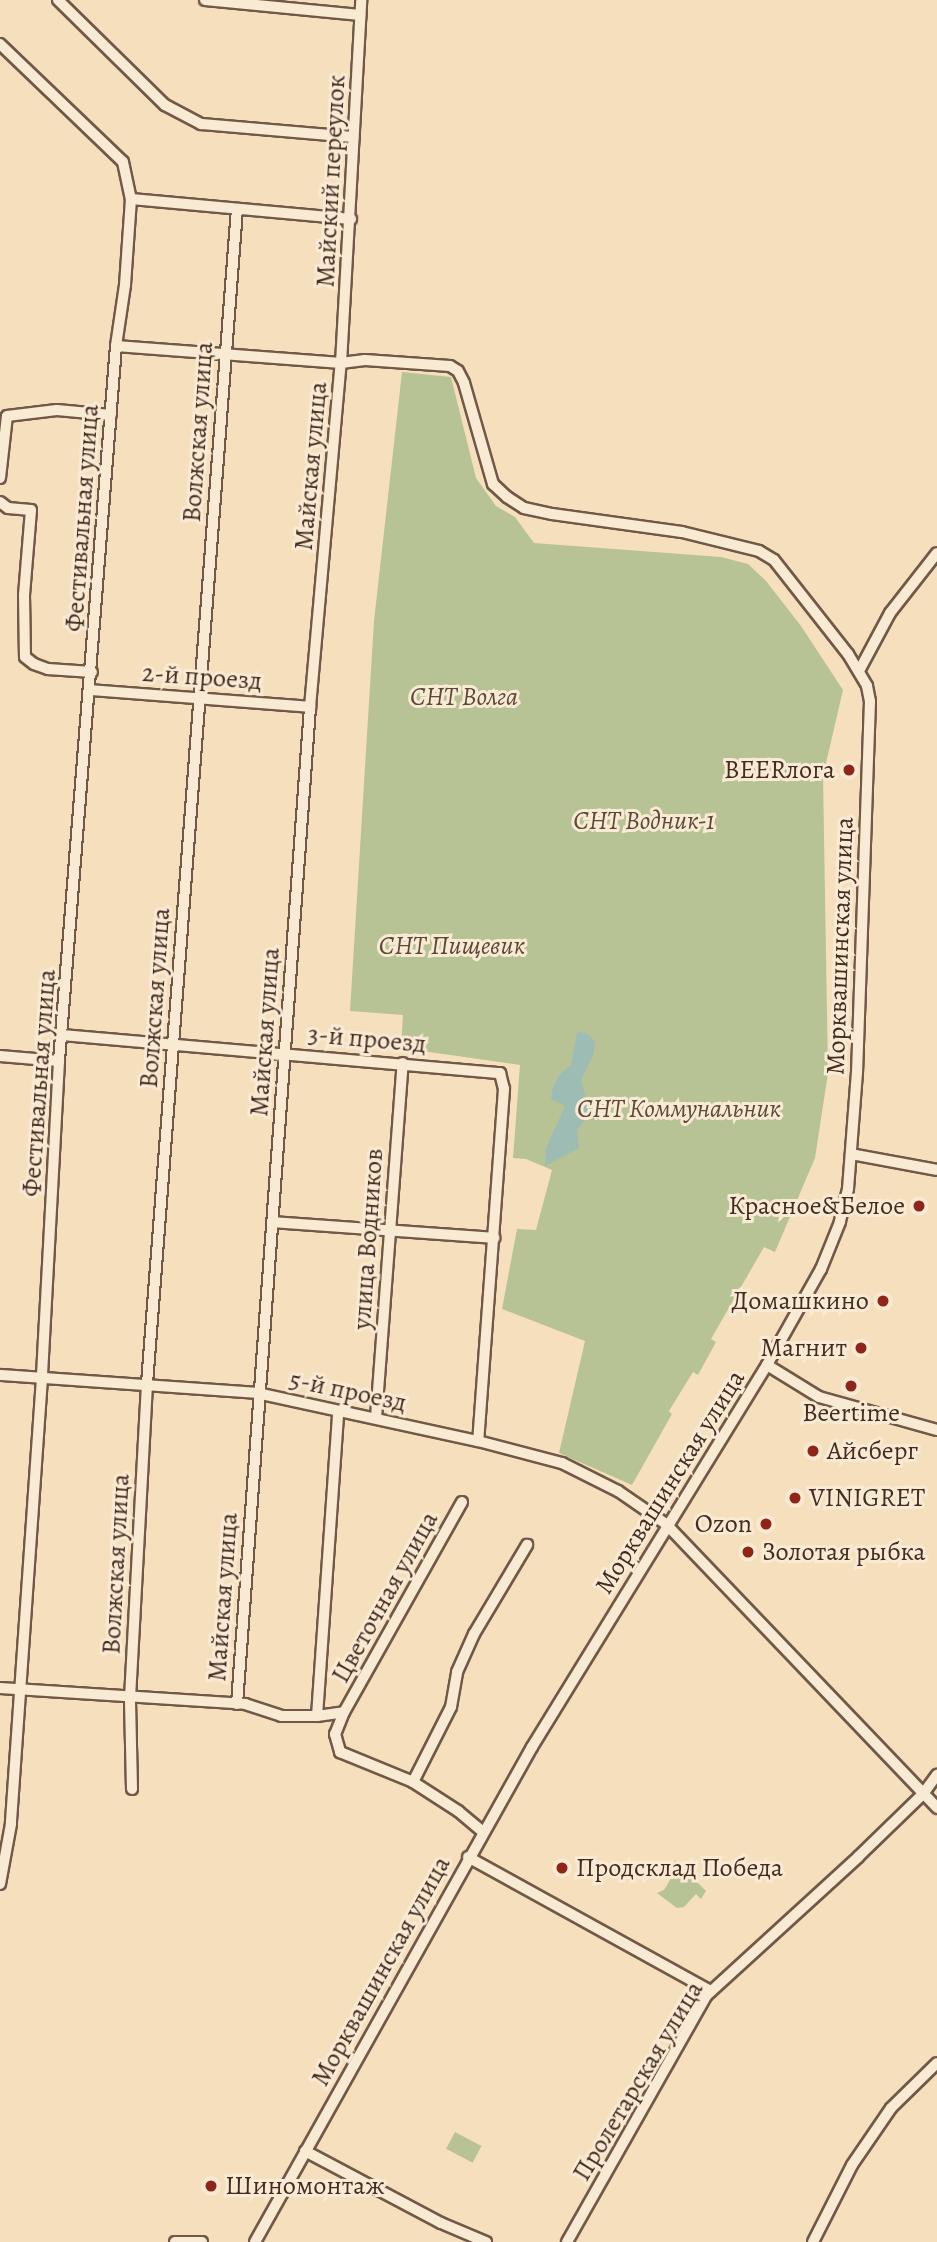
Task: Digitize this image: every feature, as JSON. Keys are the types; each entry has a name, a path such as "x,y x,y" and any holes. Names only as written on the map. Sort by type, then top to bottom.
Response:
{"street":[{"path":"58,0 165,105 201,124 353,137"},
{"path":"205,0 360,15"},
{"name":"Майский переулок","path":"341,363 361,0"},
{"name":"Фестивальная улица","path":"0,44 123,162 131,199 125,285 116,346 59,1061 42,1378 11,1824 0,1884"},
{"path":"131,199 351,219"},
{"name":"Волжская улица","path":"132,1789 130,1698 147,1384 237,210"},
{"name":"Морквашинская улица","path":"116,346 341,363 365,360 450,366 458,371 464,383 493,484 507,497 524,508 552,514 682,532 760,551 774,560 859,671 870,701 851,1154 848,1189 840,1222 821,1269 767,1365 666,1524 482,1831 255,2242"},
{"name":"Майская улица","path":"237,1704 257,1393 310,706 341,363"},
{"path":"0,478 7,416 57,410 111,415"},
{"path":"0,502 8,508 31,510 24,595 25,657 48,669 92,672"},
{"path":"859,671 890,613 937,553"},
{"name":"2-й проезд","path":"90,690 310,706"},
{"name":"3-й проезд","path":"62,1035 284,1052 500,1073 504,1089 494,1238"},
{"path":"0,1056 59,1061"},
{"name":"улица Водников","path":"376,1418 403,1063"},
{"path":"851,1154 937,1170"},
{"path":"272,1222 494,1238 478,1441"},
{"path":"767,1365 820,1397 937,1430"},
{"name":"5-й проезд","path":"0,1375 257,1393 478,1441 562,1463 618,1491 666,1524 937,1808"},
{"path":"317,1716 338,1412"},
{"name":"Цветочная улица","path":"413,1783 340,1752 335,1734 344,1712 461,1502"},
{"path":"482,1831 458,1811 413,1783 451,1707 457,1672 474,1634 527,1545"},
{"path":"0,1688 237,1704 281,1716 317,1716 344,1712"},
{"name":"Пролетарская улица","path":"567,2242 710,1991 750,1958 923,1794 937,1775"},
{"path":"468,1857 710,1991"},
{"path":"813,2242 852,2165 891,2108 937,2063"},
{"path":"305,2151 441,2223 486,2242"},
{"path":"176,2242 202,2242"}],"green space":[{"path":"402,372 451,377 476,478 496,506 515,517 534,543 721,557 748,564 766,581 801,626 843,690 823,776 828,1073 815,1158 775,1252 764,1247 711,1339 716,1342 698,1375 693,1372 669,1411 672,1414 632,1485 559,1453 585,1341 502,1309 517,1229 536,1230 552,1170 526,1159 513,1158 520,1065 401,1048 403,1015 350,1011 374,621"},
{"path":"675,1860 706,1891 701,1899 696,1894 684,1907 677,1908 657,1893 664,1890 673,1875 670,1869"},
{"path":"455,2132 481,2146 473,2163 446,2149"}],"water":[{"path":"577,1032 586,1033 595,1041 594,1053 581,1080 590,1113 577,1130 579,1148 545,1166 546,1148 565,1106 551,1099 553,1087 559,1075 571,1065"}],"place":[{"name":"BEERлога","path":"849,770"},
{"name":"Красное&Белое","path":"919,1206"},
{"name":"Домашкино","path":"883,1301"},
{"name":"Магнит","path":"861,1348"},
{"name":"Beertime","path":"851,1386"},
{"name":"Айсберг","path":"813,1451"},
{"name":"VINIGRET","path":"795,1498"},
{"name":"Ozon","path":"766,1524"},
{"name":"Золотая рыбка","path":"748,1552"},
{"name":"Продсклад Победа","path":"562,1868"},
{"name":"Шиномонтаж","path":"211,2186"}],"park label":[{"name":"СНТ Волга","path":"464,697"},
{"name":"СНТ Водник-1","path":"644,821"},
{"name":"СНТ Пищевик","path":"452,946"},
{"name":"СНТ Коммунальник","path":"679,1109"}]}
